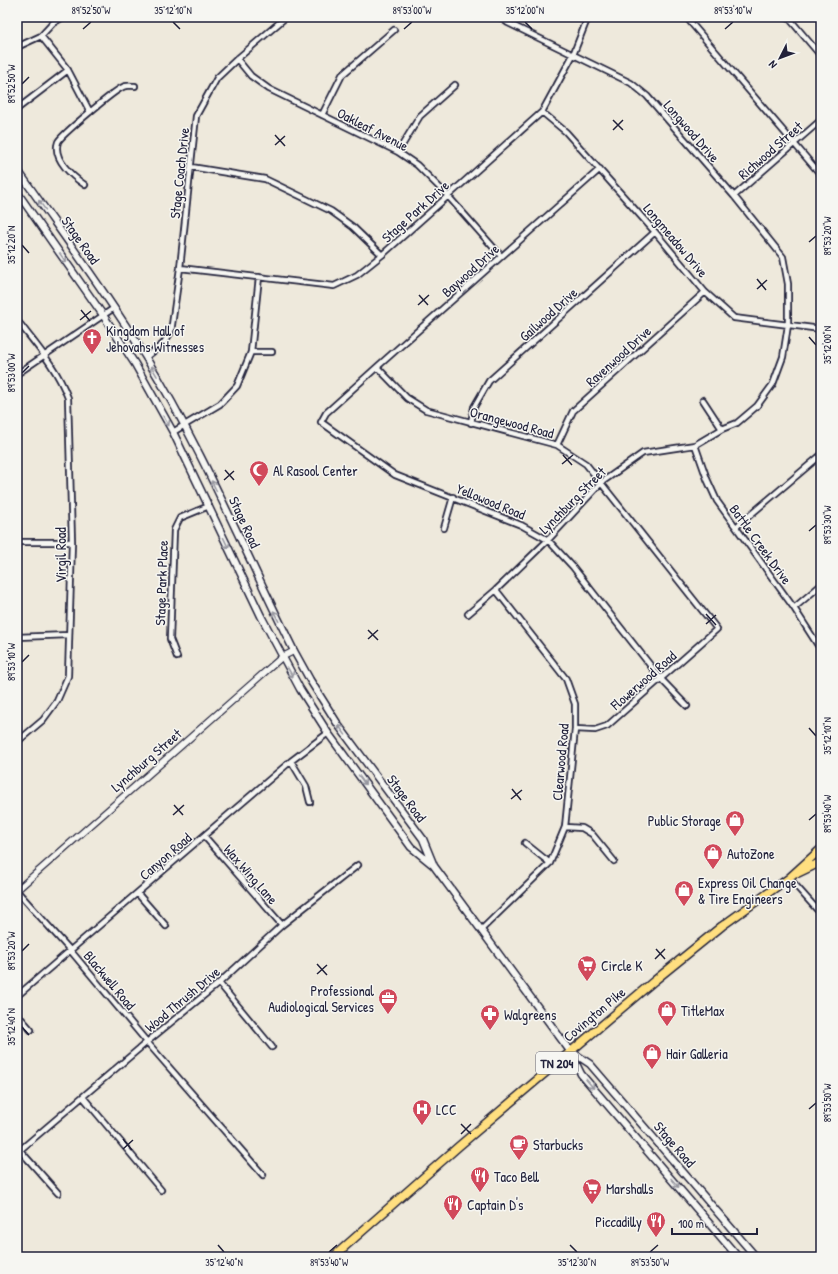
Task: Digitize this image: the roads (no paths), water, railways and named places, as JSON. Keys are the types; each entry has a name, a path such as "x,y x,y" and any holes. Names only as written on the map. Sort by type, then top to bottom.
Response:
{"main road":[{"name":"Stage Road","path":"17,169 114,308 146,357 184,425 294,651 310,680 339,726 423,839 434,866 570,1051 581,1074 738,1257"},
{"name":"Stage Road","path":"17,192 103,315 135,364 173,432 282,657 300,689 328,733 411,847 434,866"},
{"name":"Covington Pike","path":"333,1257 570,1051 690,950 788,878 821,849"},
{"name":"Covington Pike","path":"788,878 821,862"},
{"name":"Stage Road","path":"570,1051 590,1064 756,1257"}],"street":[{"path":"17,47 41,36 53,23 63,17"},
{"name":"Stage Coach Drive","path":"146,357 163,344 171,332 180,268 196,116 217,78 286,17"},
{"name":"Longwood Drive","path":"500,17 508,23 631,83 647,96 734,196 783,257 788,284 788,325"},
{"name":"Stage Park Drive","path":"180,268 334,286 357,275 382,255 542,112 573,55 588,17"},
{"path":"686,17 821,175"},
{"path":"788,17 821,56"},
{"path":"322,115 342,75 394,30"},
{"path":"41,36 68,70 90,112"},
{"name":"Oakleaf Avenue","path":"237,59 251,76 269,89 398,152 417,165 448,196 501,256"},
{"path":"17,109 68,70"},
{"path":"85,186 71,175 57,155 58,142 65,132 106,98 124,86 135,86"},
{"path":"398,152 420,116 455,86"},
{"name":"Longmeadow Drive","path":"542,112 566,132 655,232 705,292 734,318 821,329"},
{"name":"Richwood Street","path":"734,196 821,120"},
{"path":"191,167 265,179 331,211 353,226 382,255"},
{"name":"Baywood Drive","path":"321,422 326,413 600,169"},
{"name":"Gailwood Drive","path":"471,423 474,407 489,381 655,232"},
{"path":"173,432 220,404 237,386 251,352 259,277"},
{"name":"Ravenwood Drive","path":"557,445 573,411 705,292"},
{"path":"17,374 114,308"},
{"name":"Virgil Road","path":"17,323 20,324 44,355 63,384 68,398 72,542 68,676 57,701 43,720 17,742"},
{"name":"Lynchburg Street","path":"468,614 496,590 548,540 602,482 643,453 695,445 722,429 737,423 757,406 773,384 783,357 788,325"},
{"path":"251,352 272,352"},
{"name":"Orangewood Road","path":"377,367 407,398 426,410 557,445 586,464 602,482 718,629"},
{"path":"703,400 722,429"},
{"name":"Yellowood Road","path":"321,422 395,475 521,525 548,540 573,567 661,679 687,706"},
{"name":"Battle Creek Drive","path":"695,445 707,479 717,501 794,608 821,650"},
{"path":"736,527 821,455"},
{"path":"444,528 453,498"},
{"name":"Stage Park Place","path":"177,657 170,639 174,530 180,518 209,506"},
{"path":"17,542 72,542"},
{"path":"794,608 821,585"},
{"name":"Clearwood Road","path":"481,930 550,862 565,827 575,729 575,704 566,679 496,590"},
{"name":"Flowerwood Road","path":"575,729 596,730 607,726 718,629"},
{"path":"17,637 70,635"},
{"name":"Lynchburg Street","path":"17,890 282,657 294,651"},
{"name":"Canyon Road","path":"17,996 138,894 291,761 328,733"},
{"path":"291,761 306,786 310,802"},
{"path":"565,827 582,828 592,834 614,861"},
{"name":"Wax Wing Lane","path":"205,836 282,925"},
{"path":"525,843 550,862"},
{"name":"Wood Thrush Drive","path":"19,1149 218,983 282,925 358,865"},
{"path":"788,878 821,914"},
{"name":"Blackwell Road","path":"17,890 263,1175"},
{"path":"138,894 166,926"},
{"path":"218,983 272,1047"},
{"path":"17,1014 32,1030"},
{"path":"83,1097 161,1190"},
{"path":"19,1149 58,1193"}],"place":[{"name":"Kingdom Hall of Jehovahs Witnesses","path":"92,355"},
{"name":"Al Rasool Center","path":"259,487"},
{"name":"Public Storage","path":"735,837"},
{"name":"AutoZone","path":"713,870"},
{"name":"Express Oil Change & Tire Engineers","path":"684,907"},
{"name":"Circle K","path":"587,982"},
{"name":"Professional Audiological Services","path":"388,1015"},
{"name":"TitleMax","path":"667,1027"},
{"name":"Walgreens","path":"490,1031"},
{"name":"Hair Galleria","path":"652,1070"},
{"name":"LCC","path":"422,1126"},
{"name":"Starbucks","path":"519,1161"},
{"name":"Taco Bell","path":"480,1193"},
{"name":"Marshalls","path":"592,1205"},
{"name":"Captain D's","path":"453,1221"},
{"name":"Piccadilly","path":"656,1238"}]}
